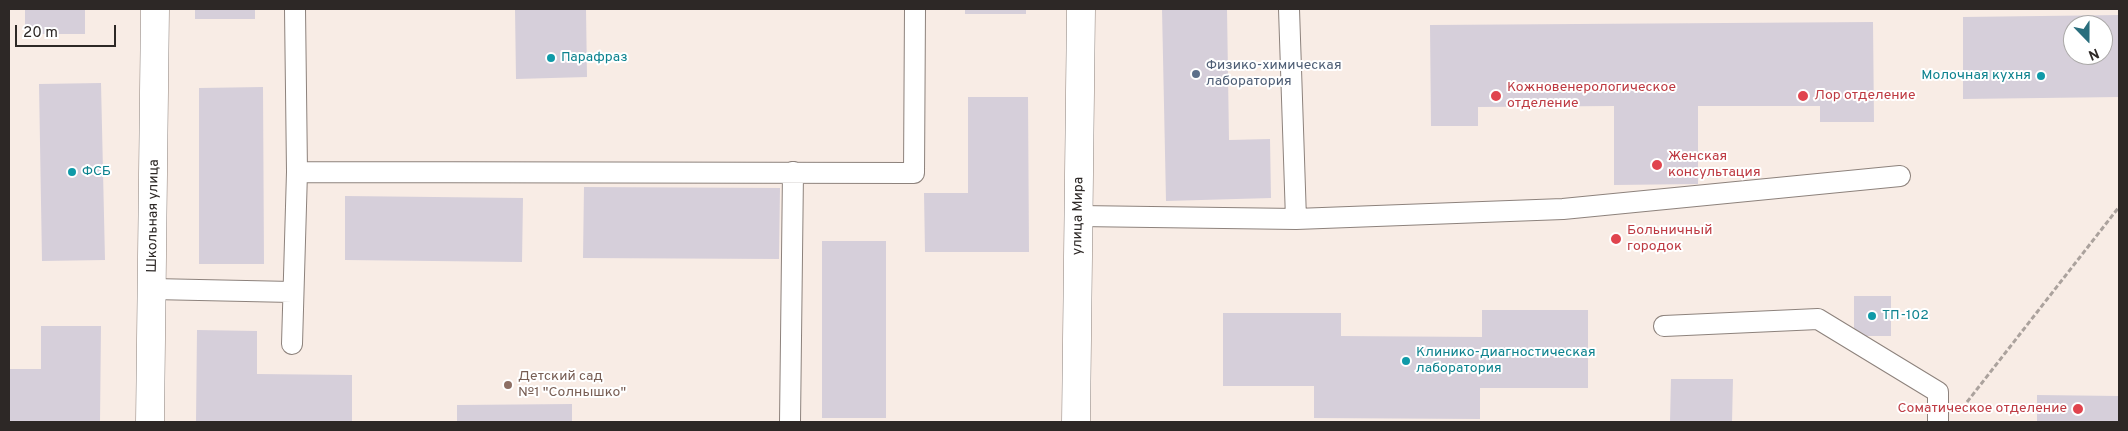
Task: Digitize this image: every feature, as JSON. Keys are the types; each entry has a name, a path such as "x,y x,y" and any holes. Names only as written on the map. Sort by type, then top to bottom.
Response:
{"street":[{"name":"Школьная улица","path":"150,422 156,9"},
{"name":"улица Мира","path":"1076,422 1082,9"}],"lane":[{"path":"292,344 296,172 295,9"},
{"path":"296,172 914,173 915,9"},
{"path":"1288,9 1296,219"},
{"path":"790,422 793,172"},
{"path":"1079,216 1296,219 1562,209 1900,176"},
{"path":"153,289 292,292"},
{"path":"1664,326 1818,319 1938,392 1938,422"}],"path":[{"path":"1963,407 2119,207"}],"building":[{"path":"25,9 85,9 85,34 25,34"},
{"path":"195,9 255,9 255,19 195,19"},
{"name":"Парафраз","path":"515,9 586,9 587,77 516,79"},
{"path":"965,9 1026,9 1026,14 965,14"},
{"name":"Физико-химическая лаборатория","path":"1162,9 1227,9 1229,140 1270,139 1271,198 1166,201"},
{"name":"Молочная кухня","path":"2113,15 2119,15 2119,97 1963,99 1963,17 2063,16 2063,65 2113,65"},
{"path":"1873,22 1874,122 1820,122 1820,106 1698,106 1698,184 1614,185 1614,106 1478,107 1478,126 1431,126 1430,25"},
{"name":"ФСБ","path":"101,83 105,260 42,261 39,84"},
{"path":"263,87 264,264 199,264 199,88"},
{"path":"968,97 1028,97 1029,252 925,252 924,193 968,193"},
{"path":"584,187 780,188 779,259 583,258"},
{"path":"345,196 523,198 522,262 345,260"},
{"path":"822,241 886,241 886,418 822,418"},
{"name":"ТП-102","path":"1854,296 1891,296 1891,336 1854,336"},
{"name":"Клинико-диагностическая лаборатория","path":"1482,310 1588,310 1588,388 1480,388 1480,419 1314,418 1314,386 1223,386 1223,313 1341,313 1341,336 1482,337"},
{"path":"41,326 101,326 100,422 9,422 9,369 41,369"},
{"path":"197,330 257,331 257,374 352,375 352,422 196,422"},
{"path":"1671,379 1733,379 1732,422 1670,422"},
{"name":"Соматическое отделение","path":"2037,395 2119,396 2119,422 2037,422"},
{"path":"572,404 572,422 457,422 457,405"}],"place":[{"name":"Парафраз","path":"551,58"},
{"name":"Физико-химическая лаборатория","path":"1196,74"},
{"name":"Молочная кухня","path":"2041,76"},
{"name":"Кожновенерологическое отделение","path":"1496,96"},
{"name":"Лор отделение","path":"1803,96"},
{"name":"Женская консультация","path":"1657,165"},
{"name":"ФСБ","path":"72,172"},
{"name":"Больничный городок","path":"1616,239"},
{"name":"ТП-102","path":"1872,316"},
{"name":"Клинико-диагностическая лаборатория","path":"1406,361"},
{"name":"Детский сад №1 \"Солнышко\"","path":"508,385"},
{"name":"Соматическое отделение","path":"2078,409"}]}
